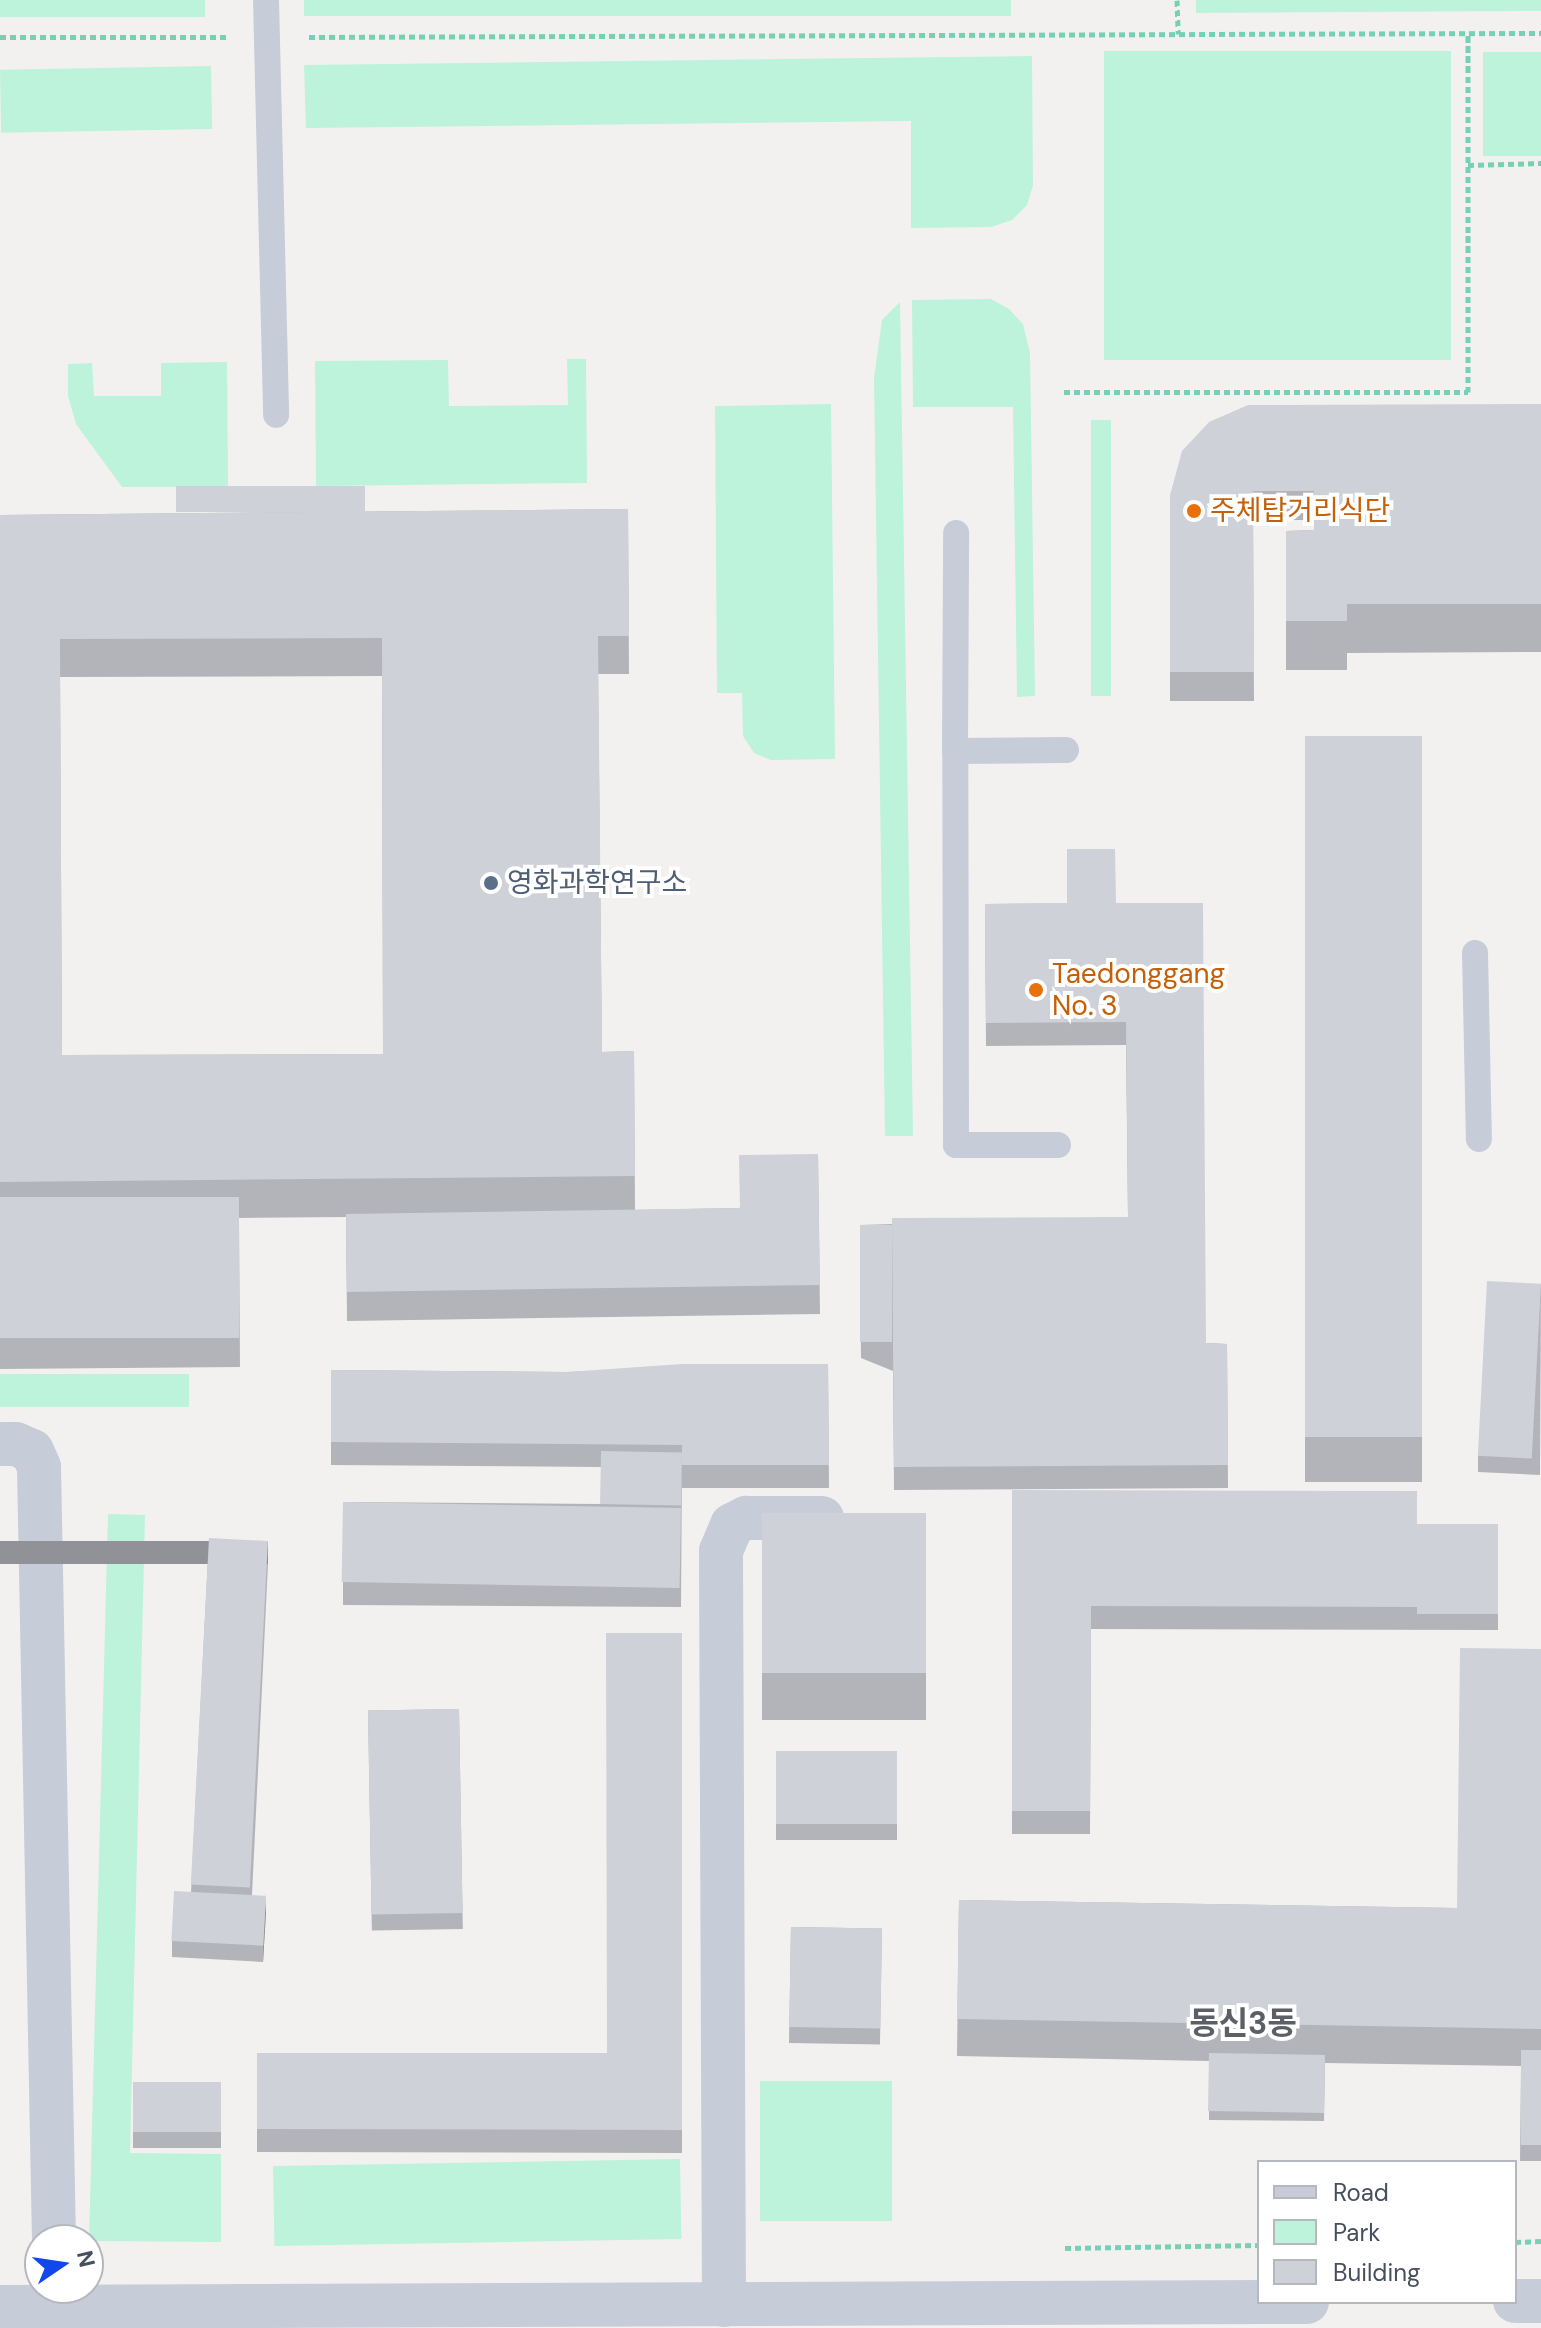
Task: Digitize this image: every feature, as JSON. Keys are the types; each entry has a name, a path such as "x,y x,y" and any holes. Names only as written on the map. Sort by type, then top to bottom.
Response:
{"street":[{"path":"0,1444 16,1444 32,1451 39,1467 54,2224"},
{"path":"743,2312 721,1551 732,1525 746,1518 867,1519"},
{"path":"104,2299 743,2312 1257,2303"},
{"path":"1517,2301 1541,2301"},
{"path":"0,2307 24,2303"}],"lane":[{"path":"266,0 276,415"},
{"path":"956,533 956,1145 1058,1145"},
{"path":"955,751 1066,750"},
{"path":"1475,953 1479,1139"}],"path":[{"path":"1177,0 1178,34"},
{"path":"1064,392 1468,392 1468,33"},
{"path":"0,37 1541,33"},
{"path":"1468,165 1541,163"},
{"path":"1517,2242 1541,2241"}],"green space":[{"path":"0,0 205,0 205,17 0,17"},
{"path":"304,0 1011,0 1011,16 304,16"},
{"path":"1196,0 1541,0 1541,11 1196,13"},
{"path":"1104,51 1451,51 1451,360 1104,360"},
{"path":"1483,52 1541,52 1541,156 1483,156"},
{"path":"1032,56 1033,185 1027,205 1012,220 991,227 911,228 911,121 306,128 304,65"},
{"path":"211,66 212,129 1,133 0,70"},
{"path":"991,299 1009,309 1023,324 1030,353 1035,696 1017,697 1013,407 913,407 912,300"},
{"path":"900,302 913,1136 885,1136 874,378 882,320"},
{"path":"567,359 586,359 587,483 316,486 315,361 448,360 449,406 568,405"},
{"path":"227,362 228,487 122,487 76,424 68,396 68,364 92,363 94,396 161,396 161,363"},
{"path":"831,404 835,759 771,760 754,753 743,736 742,693 717,693 715,406"},
{"path":"1091,420 1111,420 1111,696 1091,696"},
{"path":"0,1374 189,1374 189,1407 0,1407"},
{"path":"108,1514 145,1515 130,2153 221,2154 221,2242 104,2241 104,2224 89,2224"},
{"path":"760,2081 892,2081 892,2221 760,2221"},
{"path":"680,2159 681,2239 274,2246 273,2166"}],"building":[{"path":"1541,404 1541,471 1314,471 1314,491 1253,491 1254,672 1170,672 1170,495 1182,451 1209,422 1248,405"},
{"path":"1314,471 1541,471 1541,604 1347,604 1347,621 1286,621 1286,531 1314,530"},
{"path":"176,486 365,486 365,512 176,512"},
{"name":"영화과학연구소","path":"628,509 629,636 598,636 602,1052 634,1051 635,1176 0,1182 0,515","holes":["382,638 383,1054 62,1055 60,639"]},
{"path":"1305,736 1422,736 1422,1437 1305,1437"},
{"path":"1067,849 1115,849 1116,903 1203,903 1206,1343 1227,1344 1228,1465 894,1467 892,1218 1128,1217 1126,1022 986,1023 985,904 1067,903"},
{"path":"818,1154 820,1285 347,1292 346,1214 740,1208 739,1155"},
{"path":"0,1197 239,1197 239,1338 0,1338"},
{"path":"860,1225 892,1225 892,1342 860,1342"},
{"path":"1487,1281 1541,1284 1532,1459 1478,1456"},
{"path":"682,1364 828,1364 829,1465 682,1465 682,1445 331,1442 331,1370 567,1372"},
{"path":"601,1451 682,1452 681,1505 600,1504"},
{"path":"1012,1490 1417,1491 1417,1607 1091,1606 1090,1811 1012,1811"},
{"path":"343,1502 681,1508 680,1588 342,1582"},
{"path":"762,1513 926,1513 926,1673 762,1673"},
{"path":"1417,1524 1498,1524 1498,1614 1417,1614"},
{"path":"209,1538 268,1541 250,1888 191,1885"},
{"path":"606,1633 682,1633 682,2130 257,2129 257,2053 607,2053"},
{"path":"1460,1648 1541,1649 1541,2029 957,2019 959,1900 1457,1908"},
{"path":"459,1709 463,1913 372,1915 368,1711"},
{"path":"776,1751 897,1751 897,1824 776,1824"},
{"path":"174,1891 266,1896 263,1946 171,1941"},
{"path":"791,1927 882,1929 880,2029 789,2027"},
{"path":"1521,2050 1541,2050 1541,2145 1521,2145"},
{"path":"1209,2053 1325,2055 1324,2113 1208,2111"},
{"path":"133,2082 221,2082 221,2132 133,2132"}],"place":[{"name":"주체탑거리식단","path":"1194,511"},
{"name":"영화과학연구소","path":"491,883"},
{"name":"Taedonggang No. 3","path":"1036,990"}],"district":[{"name":"동신3동","path":"1243,2023"}]}
